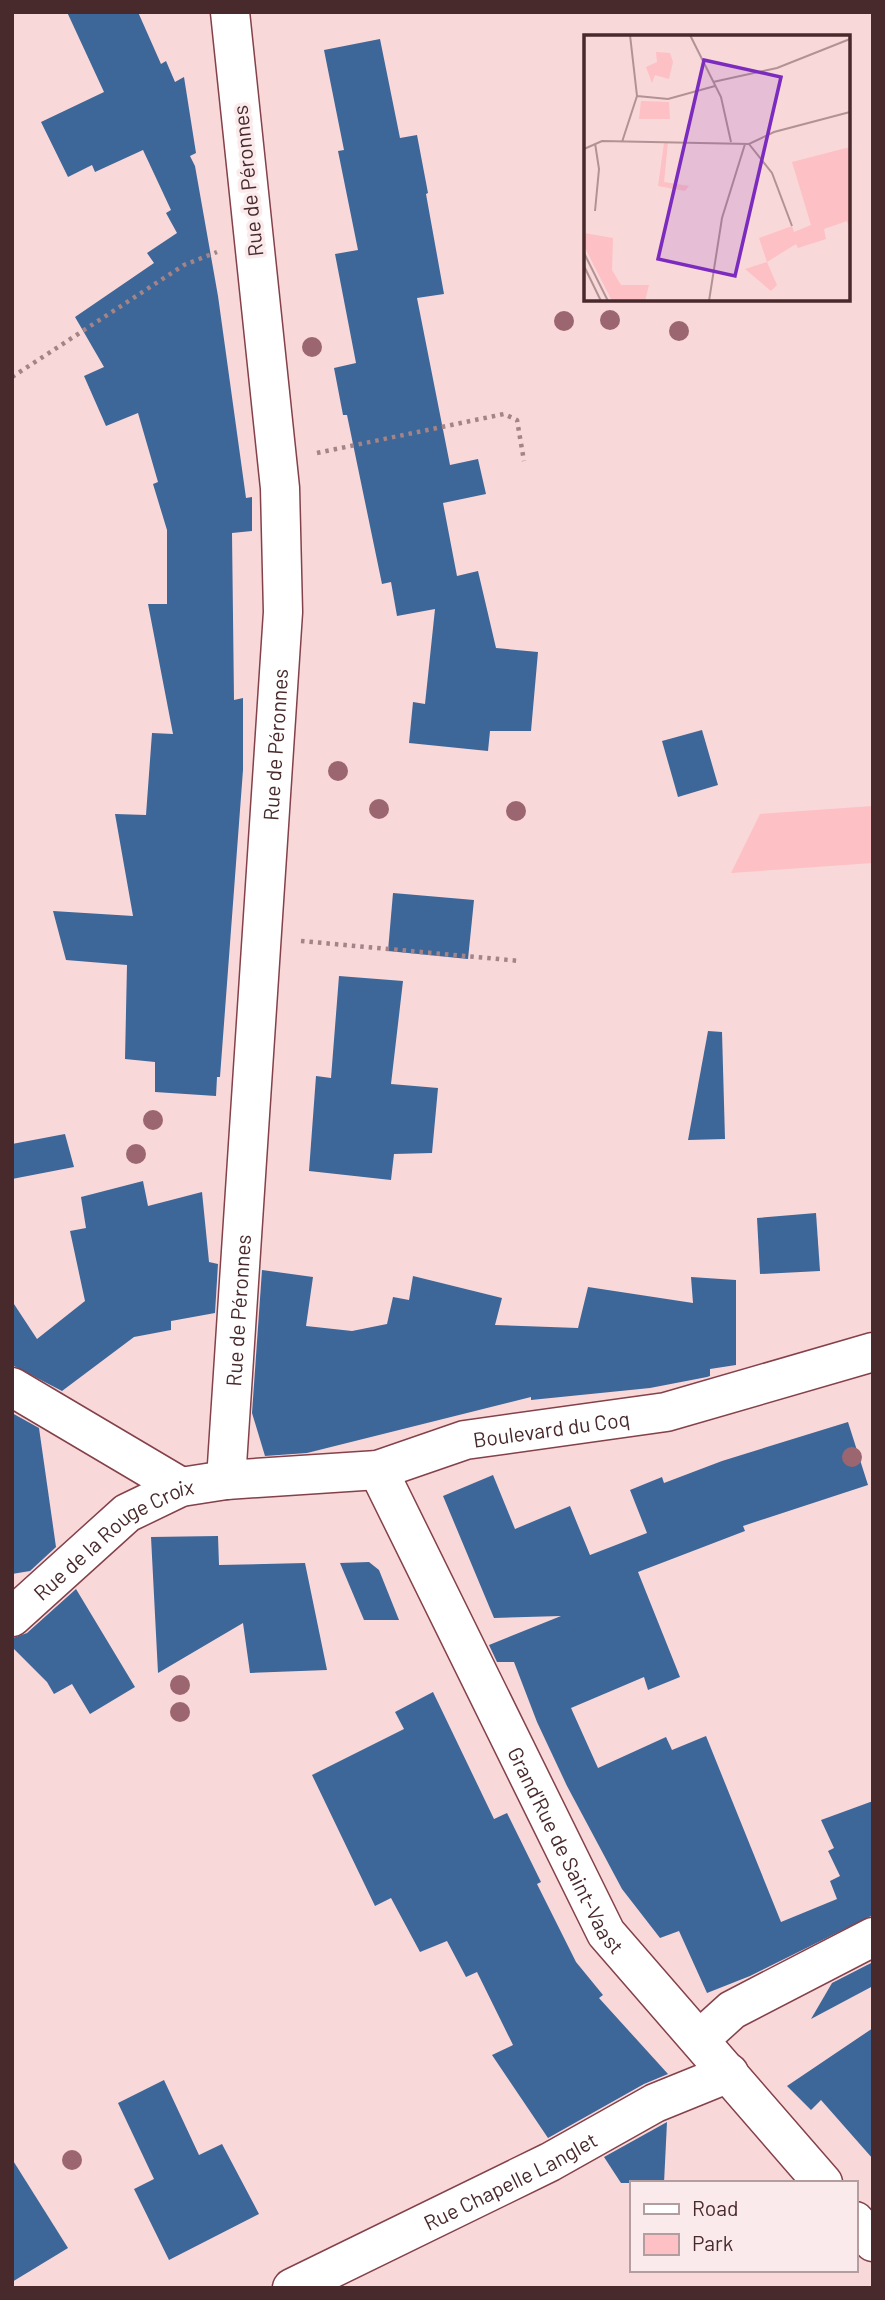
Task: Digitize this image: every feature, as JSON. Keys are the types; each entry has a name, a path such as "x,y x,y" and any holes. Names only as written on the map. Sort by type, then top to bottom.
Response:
{"street":[{"name":"Rue de Péronnes","path":"226,1480 283,612 278,461 230,12"},
{"name":"Boulevard du Coq","path":"226,1480 378,1470 465,1440 666,1412 873,1352"},
{"path":"12,1387 181,1487"},
{"name":"Grand'Rue de Saint-Vaast","path":"378,1470 596,1916 618,1950 700,2039 820,2181"},
{"name":"Rue de la Rouge Croix","path":"12,1617 127,1513 181,1487 226,1480"},
{"path":"700,2039 732,2010 873,1937"},
{"name":"Rue Chapelle Langlet","path":"292,2288 550,2162 655,2103 729,2073"},
{"path":"857,2223 873,2242"}],"path":[{"path":"12,377 184,265 253,238"},
{"path":"278,461 504,414 516,420 524,461"},
{"path":"262,938 520,961"}],"green space":[{"path":"873,806 873,863 731,873 760,814"}],"building":[{"path":"67,12 138,12 161,64 166,61 175,82 184,77 196,153 190,156 195,166 218,296 246,498 252,497 252,531 232,533 234,700 243,698 243,770 220,1077 217,1077 216,1096 155,1092 155,1062 125,1059 127,965 66,960 53,911 133,916 115,814 146,815 152,733 173,734 148,604 167,604 167,530 153,484 158,482 138,413 106,426 84,376 104,367 75,317 154,263 147,253 177,233 166,213 171,210 143,150 95,172 92,165 68,177 41,122 104,92"},
{"path":"380,39 400,138 417,135 428,193 426,194 444,294 417,298 450,465 478,459 486,494 443,503 457,576 478,571 496,648 538,652 531,731 490,731 488,751 409,743 413,702 425,704 435,609 397,616 391,582 382,584 347,415 343,415 334,368 356,363 335,254 358,250 338,151 344,150 324,50"},
{"path":"702,730 718,785 678,797 662,741"},
{"path":"393,893 474,900 468,959 388,951"},
{"path":"339,976 403,981 391,1084 438,1088 432,1153 394,1154 391,1180 309,1171 316,1076 331,1078"},
{"path":"708,1031 722,1032 725,1139 688,1140"},
{"path":"65,1134 74,1167 12,1179 12,1144"},
{"path":"143,1181 148,1206 202,1192 209,1262 218,1264 215,1313 171,1321 171,1330 134,1337 62,1391 12,1365 12,1301 37,1339 85,1301 70,1231 86,1228 81,1197"},
{"path":"816,1213 820,1271 760,1274 757,1218"},
{"path":"262,1270 313,1277 306,1326 352,1331 387,1324 393,1297 409,1300 413,1276 502,1298 495,1325 578,1328 588,1287 693,1303 691,1277 736,1280 736,1365 710,1369 710,1376 707,1377 650,1388 531,1400 531,1397 307,1453 265,1456 252,1413"},
{"path":"12,1413 39,1428 56,1547 30,1571 12,1574"},
{"path":"848,1422 868,1485 743,1526 745,1531 638,1572 680,1677 648,1690 644,1677 571,1708 598,1768 666,1737 672,1750 706,1736 781,1922 837,1899 830,1881 840,1876 828,1851 834,1848 821,1820 873,1801 873,1915 750,1976 707,1993 679,1931 660,1938 622,1889 567,1786 537,1722 514,1662 497,1662 489,1645 561,1616 494,1618 443,1496 493,1475 515,1529 570,1506 590,1555 647,1533 630,1490 662,1477 664,1483 722,1461"},
{"path":"218,1536 219,1565 305,1563 327,1670 250,1673 243,1623 158,1673 151,1537"},
{"path":"369,1562 379,1570 399,1620 364,1620 340,1563"},
{"path":"76,1589 135,1687 90,1714 72,1684 54,1694 47,1682 12,1647 13,1638 27,1633"},
{"path":"433,1692 494,1819 507,1813 541,1882 537,1884 576,1962 603,1995 599,1998 668,2074 644,2084 548,2138 492,2055 513,2045 477,1972 466,1977 447,1941 420,1952 391,1898 375,1906 312,1775 404,1729 395,1712"},
{"path":"873,1962 873,1986 811,2019 832,1983"},
{"path":"873,2028 873,2159 821,2100 811,2110 787,2086"},
{"path":"164,2080 199,2155 222,2144 259,2214 169,2260 134,2189 154,2179 118,2103"},
{"path":"667,2122 664,2181 621,2183 604,2157"},
{"path":"12,2159 68,2248 12,2282"}]}
